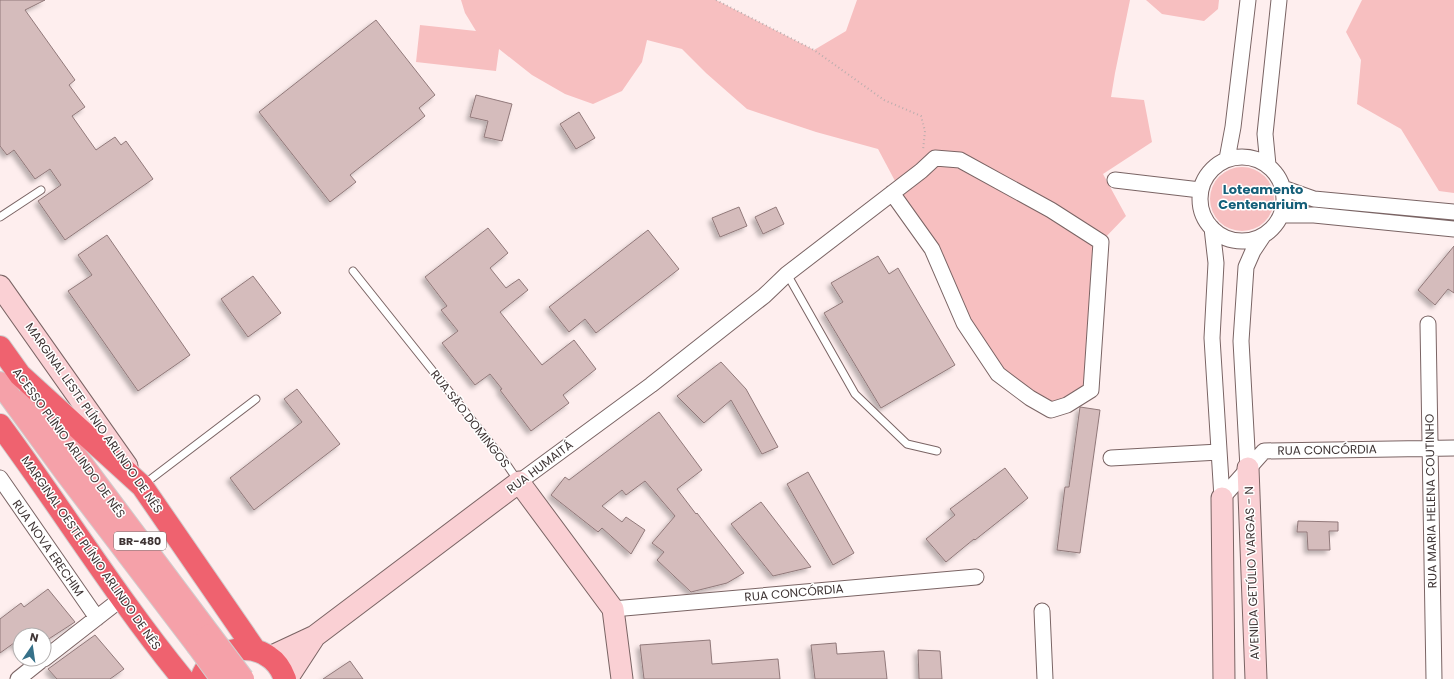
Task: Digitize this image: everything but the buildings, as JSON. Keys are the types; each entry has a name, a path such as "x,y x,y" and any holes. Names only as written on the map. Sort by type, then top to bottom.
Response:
{"highway":[{"name":"ACESSO PLÍNIO ARLINDO DE NÊS","path":"0,347 10,379"},
{"path":"10,379 142,486"},
{"name":"MARGINAL OESTE PLÍNIO ARLINDO DE NÊS","path":"0,425 121,598 183,679"},
{"name":"MARGINAL LESTE PLÍNIO ARLINDO DE NÊS","path":"142,486 262,654 278,665 286,679"},
{"path":"158,648 172,679"},
{"path":"200,679 206,668 219,655 237,649 262,654"}],"main road":[{"name":"ACESSO PLÍNIO ARLINDO DE NÊS","path":"10,379 70,448 204,640"},
{"path":"204,640 222,679"},
{"path":"204,640 243,679"}],"street":[{"path":"1227,159 1234,127 1248,0"},
{"path":"1268,165 1265,134 1279,0"},
{"path":"1248,468 1241,341 1246,267 1253,251 1263,236 1274,227 1281,216 1285,202 1283,188 1278,175 1268,165 1255,158 1241,156 1227,159 1214,166 1205,177 1200,190 1200,204 1204,217 1212,228 1223,237 1236,241 1250,240 1263,236"},
{"name":"RUA HUMAITÁ","path":"262,654 315,636 519,482 651,385 764,296 787,274 892,194 935,158 960,160 1051,210 1101,242 1091,390 1067,405 1051,410 1030,398 998,374 964,323 932,249 892,194"},
{"path":"1115,180 1200,190"},
{"path":"1283,188 1314,199 1454,212"},
{"path":"1281,216 1314,216 1454,229"},
{"path":"1212,228 1216,263 1212,338 1222,498 1224,679"},
{"name":"MARGINAL LESTE PLÍNIO ARLINDO DE NÊS","path":"0,286 142,486"},
{"name":"RUA MARIA HELENA COUTINHO","path":"1428,324 1434,679"},
{"name":"RUA CONCÓRDIA","path":"1222,498 1264,451 1454,448"},
{"path":"1111,458 1219,452"},
{"name":"AVENIDA GETÚLIO VARGAS - N","path":"1248,468 1256,679"},
{"name":"RUA NOVA ERECHIM","path":"0,478 97,618"},
{"name":"RUA SÃO DOMINGOS","path":"519,482 613,609 622,679"},
{"name":"RUA CONCÓRDIA","path":"613,609 976,577"},
{"path":"52,653 121,598"},
{"path":"1042,611 1045,679"},
{"name":"RUA HUMAITÁ","path":"286,679 315,636"},
{"path":"18,679 34,667"}],"lane":[{"path":"0,217 41,190"},
{"name":"RUA SÃO DOMINGOS","path":"353,271 498,453 519,482"},
{"path":"787,274 855,394 907,444 936,451"},
{"path":"142,486 256,399"}],"path":[{"path":"716,0 814,50 884,100 921,116 925,131 921,171"}],"shaded area":[{"path":"461,0 716,0 814,50 846,31 857,0 1130,0 1111,97 1144,100 1152,142 1103,174 1126,216 1101,242 1091,390 1051,410 998,374 878,149 816,132 747,109 706,73 682,49 647,40 642,62 622,91 593,104 565,94 532,75 499,49 496,71 416,62 420,25 476,31 465,13"},
{"path":"1146,0 1219,0 1218,9 1204,21 1162,14"},
{"path":"1362,0 1454,0 1454,193 1439,191 1401,129 1357,104 1361,60 1346,32"},
{"path":"1236,167 1248,167 1265,176 1272,187 1274,199 1272,211 1265,222 1248,231 1236,231 1224,226 1215,217 1210,205 1210,193 1215,181 1224,172"}],"district":[{"name":"Loteamento Centenarium","path":"1263,196"}]}
